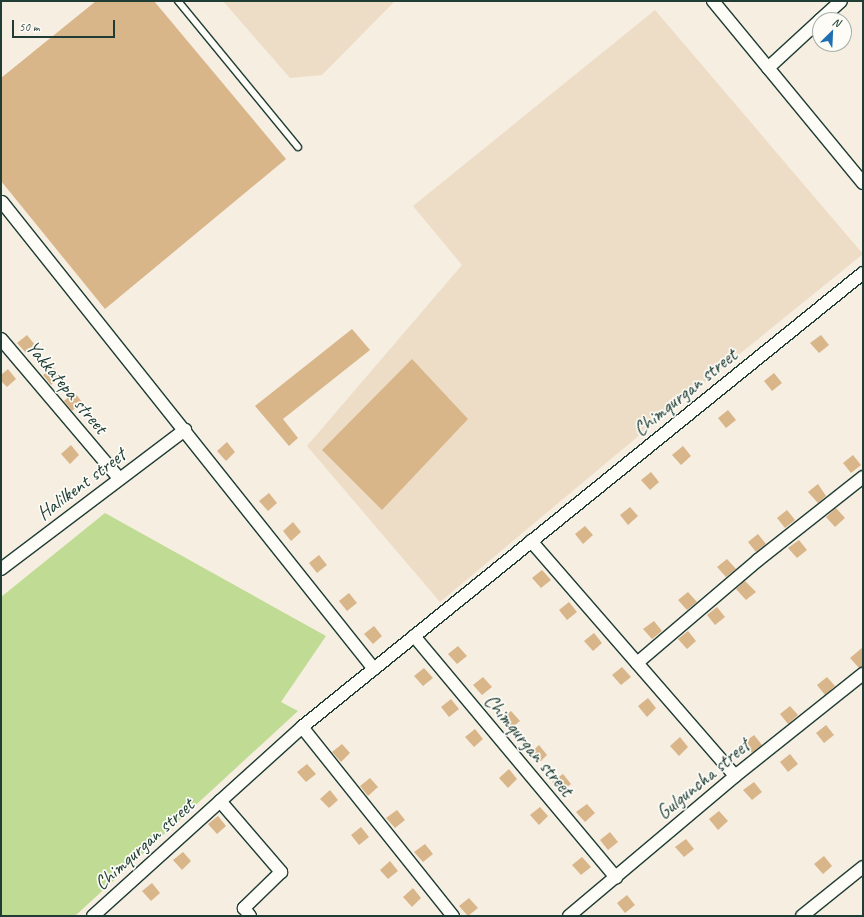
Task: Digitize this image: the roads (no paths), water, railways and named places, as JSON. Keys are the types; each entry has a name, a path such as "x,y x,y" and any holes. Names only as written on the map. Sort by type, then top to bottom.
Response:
{"street":[{"path":"713,1 863,183"},
{"path":"829,12 841,1"},
{"path":"768,68 812,27"},
{"path":"2,202 374,669"},
{"name":"Chimqurgan street","path":"93,916 302,727 863,273"},
{"name":"Yakkatepa street","path":"1,339 119,478"},
{"name":"Halilkent street","path":"1,569 119,478 185,430"},
{"path":"637,663 758,560 863,477"},
{"path":"531,541 735,776"},
{"name":"Chimqurgan street","path":"414,636 616,878"},
{"name":"Gulguncha street","path":"569,916 616,878 735,776 863,674"},
{"path":"302,727 453,916"},
{"name":"Chimqurgan street","path":"220,801 281,872 244,908 250,916"},
{"path":"802,916 863,867"}],"lane":[{"path":"178,1 298,147"}]}
